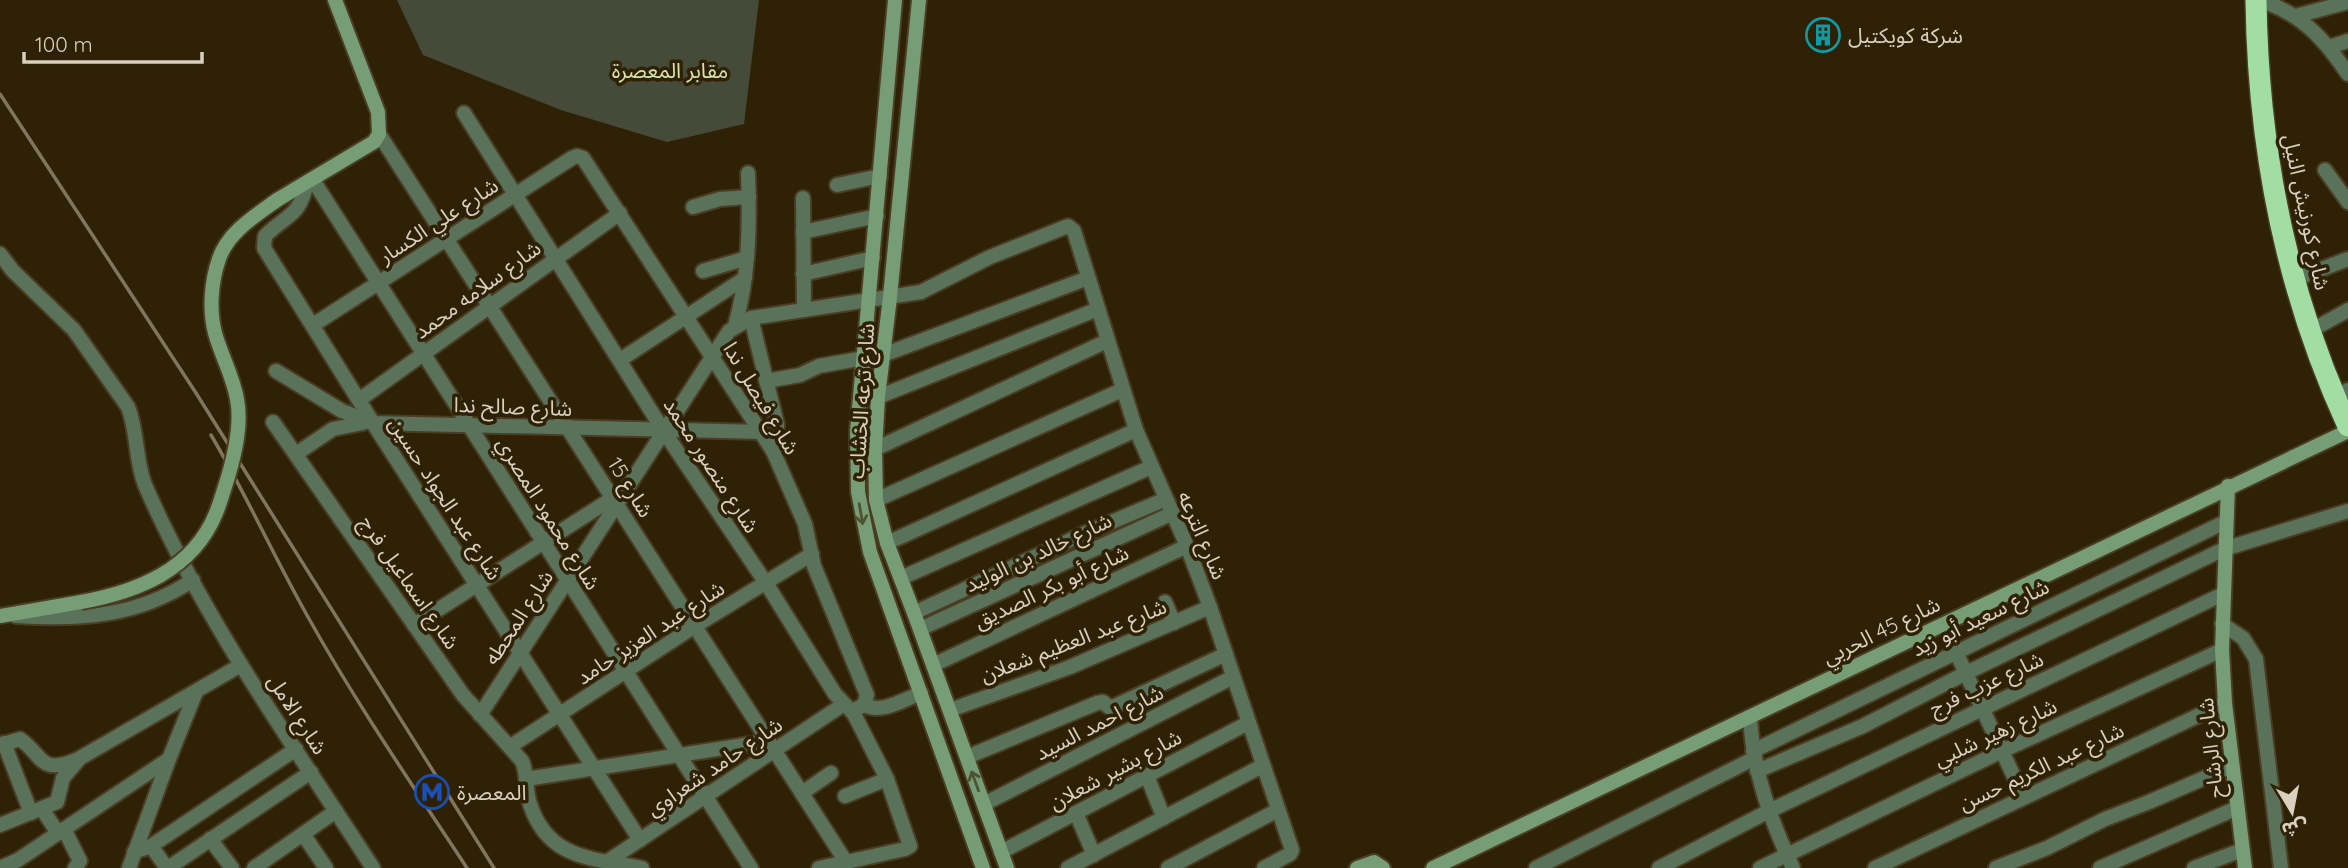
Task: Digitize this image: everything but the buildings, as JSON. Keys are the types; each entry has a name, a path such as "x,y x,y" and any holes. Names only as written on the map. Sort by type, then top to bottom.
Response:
{"highway":[{"name":"شارع كورنيش النيل","path":"2266,1 2278,134 2291,216 2321,325 2347,392"},
{"name":"شارع كورنيش النيل","path":"2266,1 2261,102 2275,198 2285,246 2313,340 2348,429"}],"street":[{"path":"0,615 112,597 144,585 178,565 198,544 216,514 233,460 238,427 237,399 215,331 211,302 219,259 228,242 241,227 277,200 374,142 379,134 377,112 335,0"},
{"name":"شارع ترعه الخشاب","path":"895,0 856,462 862,522 870,552 983,868"},
{"name":"شارع ترعه الخشاب","path":"914,0 890,297 878,397 876,500 887,543 1007,868"},
{"path":"2266,1 2296,16 2329,47 2348,74"},
{"path":"2296,16 2348,2"},
{"path":"2329,47 2348,41"},
{"name":"شارع منصور محمد","path":"464,113 663,430 765,583 853,707 887,779 910,846 855,863"},
{"name":"شارع 15","path":"379,134 802,793 855,863"},
{"name":"شارع علي الكسار","path":"313,325 574,157 580,156 586,160"},
{"name":"شارع فيصل ندا","path":"586,160 773,451 805,524 814,566 867,695 853,707"},
{"path":"2325,170 2347,199"},
{"path":"735,326 747,258 748,173"},
{"path":"836,185 880,176"},
{"name":"شارع محمود المصري","path":"310,181 379,283 751,868"},
{"name":"شارع عبد الجواد حسين","path":"310,181 301,205 295,213 267,233 263,240 264,248 640,840"},
{"path":"693,207 720,199 749,197"},
{"path":"803,198 804,310"},
{"name":"شارع سلامه محمد","path":"359,400 620,213"},
{"path":"803,232 877,216"},
{"name":"شارع المحطه","path":"480,715 614,501 735,326 751,318 921,292 990,257 1066,227 1071,227 1074,231"},
{"name":"شارع الترعه","path":"1074,231 1136,430 1187,546 1210,607 1292,850 1290,854 1264,868"},
{"name":"شارع الامل","path":"0,254 13,271 74,330 128,407 132,416 141,474 193,580 242,665 373,868"},
{"path":"704,271 747,258"},
{"path":"803,274 873,258"},
{"path":"2306,275 2348,259"},
{"path":"620,360 745,278"},
{"path":"883,355 1088,278"},
{"path":"878,397 1098,309"},
{"path":"2321,325 2348,310"},
{"path":"751,318 777,424 773,451"},
{"path":"875,449 1107,341"},
{"path":"766,381 804,374 819,366 864,358"},
{"name":"شارع صالح ندا","path":"276,371 342,411 373,423 763,432"},
{"path":"876,500 1122,390"},
{"name":"شارع اسماعيل فرج","path":"273,422 463,695 522,761 529,802 541,826 558,846 580,863"},
{"path":"296,454 333,429 350,424 373,423"},
{"name":"شارع 45 الحربي","path":"1433,868 2348,429"},
{"path":"887,543 1136,430"},
{"path":"901,578 1151,467"},
{"name":"شارع الرشاح","path":"2228,486 2222,650 2225,703 2245,868"},
{"path":"414,625 614,501"},
{"path":"914,613 1081,535 1170,506"},
{"name":"شارع خالد بن الوليد","path":"920,629 1170,506"},
{"path":"1536,868 1755,760 1863,726 1966,673 2224,549 2348,511"},
{"name":"شارع سعيد أبو زيد","path":"1755,760 1956,652 2225,522"},
{"name":"شارع أبو بكر الصديق","path":"933,664 1187,546"},
{"name":"شارع عبد العزيز حامد","path":"511,746 695,626 812,554"},
{"path":"0,615 65,619 116,613 155,601 193,580"},
{"name":"شارع عزب فرج","path":"1660,868 1769,811 2223,594"},
{"path":"1165,602 1174,623"},
{"name":"شارع عبد العظيم شعلان","path":"950,710 1070,667 1210,607"},
{"path":"2222,624 2243,638 2256,659 2281,868"},
{"name":"شارع زهير شلبي","path":"1760,868 2002,751 2222,650"},
{"path":"1956,652 2023,796"},
{"path":"967,757 1097,703 1115,706 1226,654"},
{"path":"75,868 80,861 61,831 36,811 2,744 20,738 40,761 47,765 64,765 242,665"},
{"name":"شارع احمد السيد","path":"984,804 1233,677"},
{"path":"128,868 197,692"},
{"path":"853,707 883,708 920,693"},
{"name":"شارع عبد الكريم حسن","path":"1875,868 2225,703"},
{"name":"شارع حامد شعراوي","path":"608,861 706,797 772,746 853,707"},
{"path":"1750,717 1755,760 1769,811 1793,868"},
{"name":"شارع بشير شعلان","path":"1001,852 1248,723"},
{"path":"526,779 679,755 772,746"},
{"path":"134,852 151,846 296,749"},
{"path":"0,825 57,802 63,778 80,758"},
{"path":"0,868 18,860 169,759"},
{"path":"1068,868 1262,766"},
{"path":"1996,868 2232,766"},
{"path":"151,846 168,868 311,772"},
{"path":"802,793 831,773"},
{"path":"1147,776 1164,818"},
{"path":"845,796 887,779"},
{"path":"2100,868 2237,808"},
{"path":"1172,867 1278,810"},
{"path":"259,867 336,811"},
{"path":"1076,813 1094,855"},
{"path":"303,834 326,868"},
{"path":"211,839 232,868"},
{"path":"2194,868 2242,850"},
{"path":"580,863 608,861 642,868"},
{"path":"1357,868 1374,862 1383,868"},
{"path":"819,868 855,863"}],"green space":[{"name":"مقابر المعصرة","path":"397,0 759,0 744,124 667,142 561,110 423,55"}],"railway":[{"path":"0,94 196,393 494,868"},
{"path":"211,435 326,649 467,868"}],"place":[{"name":"شركة كويكتيل","path":"1823,35"},
{"name":"المعصرة","path":"432,792"}]}
